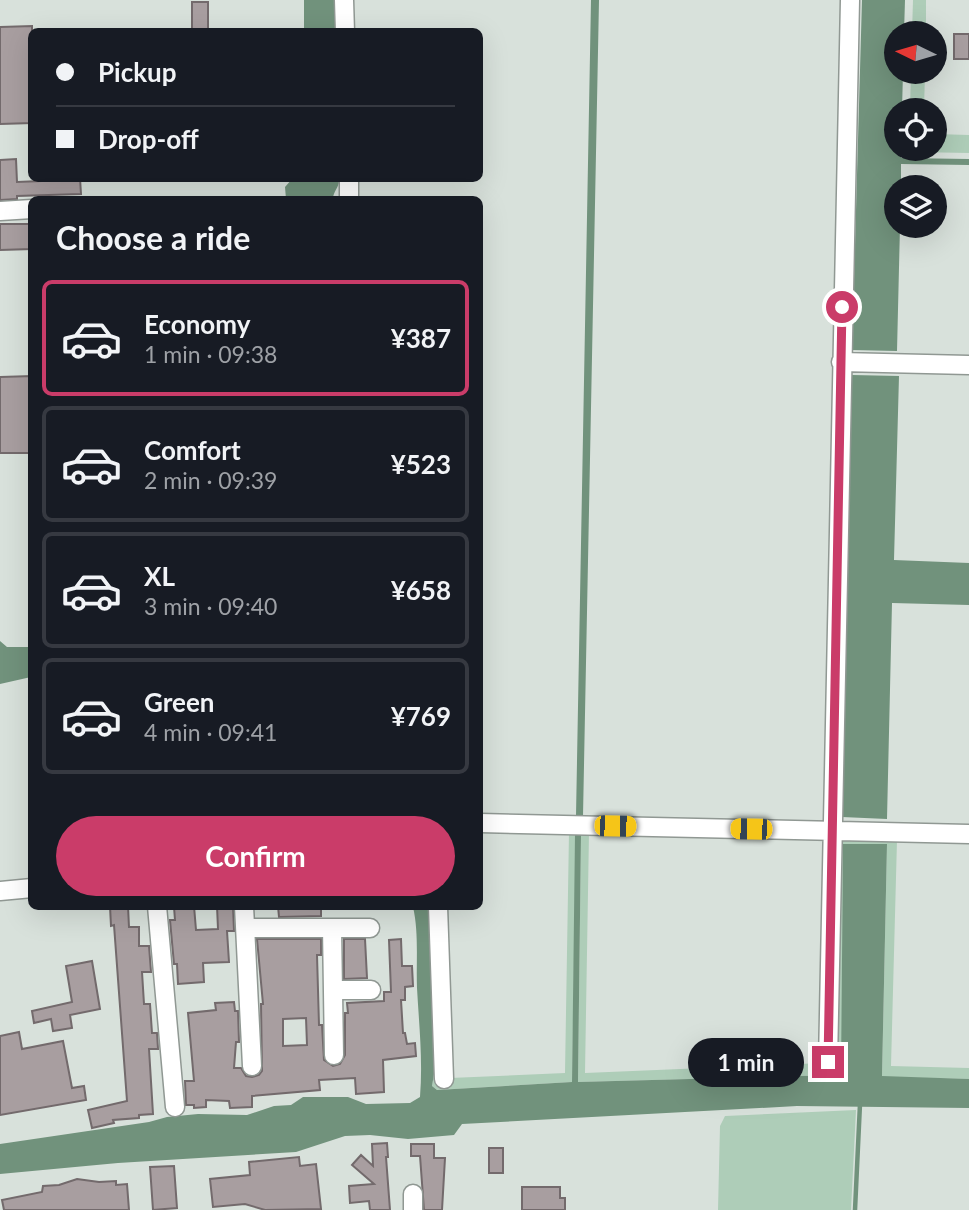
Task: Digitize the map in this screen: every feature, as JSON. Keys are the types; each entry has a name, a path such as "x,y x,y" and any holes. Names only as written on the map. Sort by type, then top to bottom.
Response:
{"street":[{"path":"344,0 345,28"},
{"path":"828,1062 850,0"},
{"path":"0,211 28,209"},
{"path":"841,362 969,365"},
{"path":"483,823 969,834"},
{"path":"0,891 28,888"},
{"path":"157,910 175,1107"},
{"path":"244,910 251,1066"},
{"path":"438,910 444,1079"},
{"path":"246,928 370,928"},
{"path":"332,928 334,1055"},
{"path":"333,990 371,990"}],"shaded area":[{"path":"304,0 334,0 336,28 304,28"},
{"path":"591,0 599,0 583,816 576,816"},
{"path":"862,0 905,0 904,21 884,21 884,84 903,84 902,98 884,98 884,161 969,159 969,165 901,164 901,175 884,175 884,238 900,238 897,351 852,350"},
{"path":"913,0 926,0 926,21 912,21"},
{"path":"911,84 925,84 924,98 910,98"},
{"path":"947,134 969,135 969,153 947,153"},
{"path":"289,182 339,182 334,196 286,196 285,187"},
{"path":"852,375 899,376 894,560 969,563 969,605 892,603 887,819 842,817"},
{"path":"0,641 7,647 28,647 28,678 0,684"},
{"path":"569,832 589,832 585,1073 823,1063 826,837 897,840 891,1066 969,1068 969,1079 882,1077 887,845 843,844 842,1075 578,1082 581,835 576,834 572,1082 437,1090 432,1086 435,1068 450,1078 565,1073"},
{"path":"575,834 581,835 578,1082 841,1075 843,844 887,844 882,1076 969,1079 969,1108 797,1106 462,1124 454,1135 408,1139 370,1135 345,1136 296,1152 118,1163 0,1174 0,1144 167,1117 198,1114 247,1115 274,1106 291,1105 303,1097 348,1097 366,1104 410,1103 420,1097 417,937 414,910 432,910 435,1068 432,1086 437,1090 572,1082"},
{"path":"856,1110 851,1210 718,1210 720,1126 725,1116"}],"building":[{"path":"192,2 208,2 208,28 192,28"},
{"path":"32,26 28,28 28,123 0,124 0,27"},
{"path":"954,34 969,34 969,59 954,59"},
{"path":"16,159 17,182 80,182 81,194 17,196 17,199 0,200 0,160"},
{"path":"0,224 28,224 28,249 0,250"},
{"path":"28,376 28,453 0,453 0,377"},
{"path":"110,910 128,910 129,927 139,927 139,946 149,946 151,972 142,972 144,1004 150,1004 152,1033 157,1033 158,1049 149,1049 153,1114 113,1120 114,1123 92,1128 88,1110 127,1101 114,925 111,926"},
{"path":"174,910 194,910 196,930 218,929 217,910 233,910 234,931 227,931 229,962 203,963 204,982 178,984 170,920 175,920"},
{"path":"278,910 321,910 321,916 279,917"},
{"path":"257,939 321,939 321,955 317,955 319,1025 322,1025 324,1060 333,1066 340,1064 345,1055 347,1003 384,1001 384,992 391,992 389,940 401,939 402,966 412,966 413,986 405,987 405,1000 401,1000 403,1033 407,1044 415,1043 416,1056 383,1060 384,1092 356,1094 355,1078 319,1080 320,1090 252,1096 252,1107 230,1108 229,1101 206,1100 206,1107 194,1108 194,1105 186,1105 185,1081 194,1081 188,1013 216,1010 215,1003 234,1002 235,1011 238,1011 239,1042 236,1042 234,1068 241,1068 246,1076 252,1077 262,1071 263,1004","holes":["306,1018 307,1045 283,1046 283,1019"]},
{"path":"344,939 365,939 367,978 344,979"},
{"path":"92,961 100,1009 70,1015 72,1028 53,1031 51,1019 34,1023 32,1011 72,1002 66,966"},
{"path":"19,1032 22,1049 63,1041 72,1088 84,1086 86,1100 0,1115 0,1036"},
{"path":"387,1143 390,1210 370,1210 369,1201 350,1203 349,1186 374,1184 352,1165 361,1155 373,1166 372,1144"},
{"path":"411,1144 434,1144 434,1158 445,1158 442,1210 424,1210 420,1156 411,1156"},
{"path":"489,1148 503,1148 503,1173 489,1173"},
{"path":"299,1157 300,1166 316,1164 321,1209 265,1210 245,1204 213,1207 210,1179 250,1175 249,1162"},
{"path":"174,1166 177,1208 153,1210 150,1167"},
{"path":"77,1179 127,1184 129,1210 4,1210 2,1200 42,1192 43,1186 59,1185"},
{"path":"522,1187 560,1187 560,1198 565,1198 565,1210 522,1210"}],"waterway":[{"path":"855,1210 860,1104"}],"route":[{"path":"828,1062 842,307"}]}
